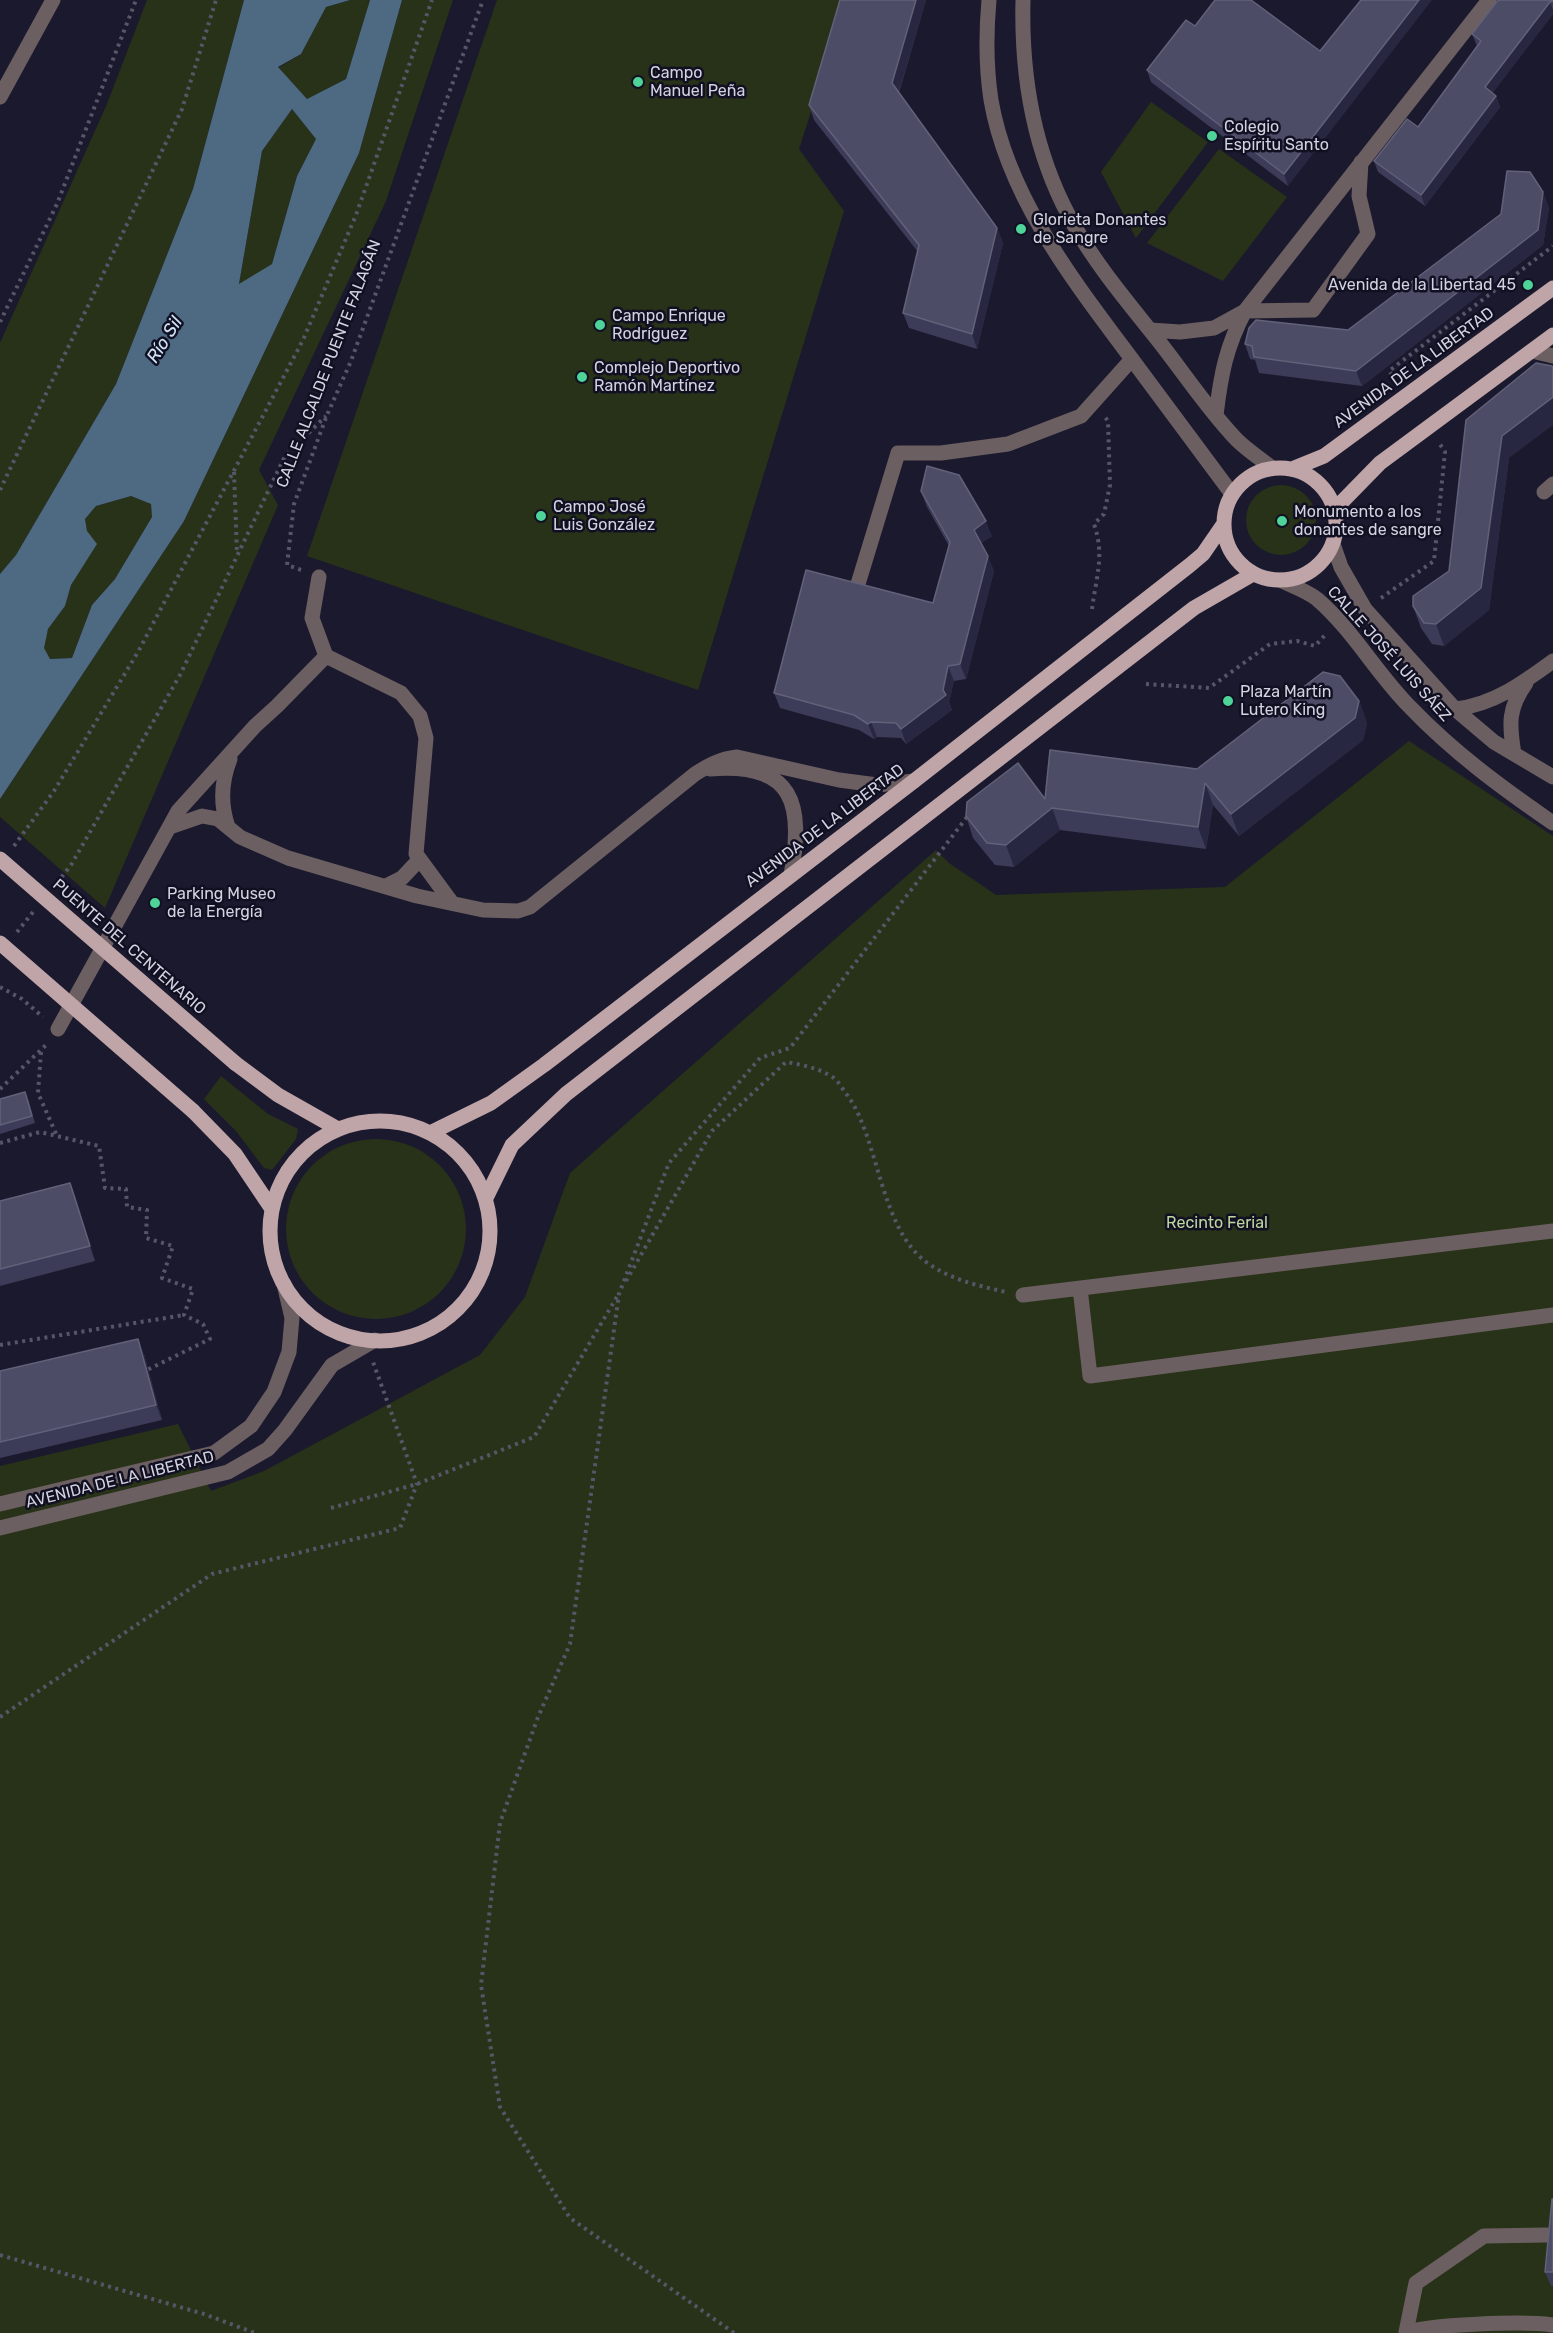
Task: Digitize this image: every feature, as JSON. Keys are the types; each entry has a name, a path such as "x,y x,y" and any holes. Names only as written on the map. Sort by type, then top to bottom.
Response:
{"main road":[{"name":"AVENIDA DE LA LIBERTAD","path":"1292,469 1324,456 1553,288"},
{"path":"1335,509 1380,463 1553,335"},
{"path":"1272,468 1292,469 1311,477 1326,491 1335,509 1337,526 1333,544 1325,559 1312,570 1297,578 1280,580 1253,574 1232,554 1223,525 1225,509 1232,494 1249,477 1272,468"},
{"name":"AVENIDA DE LA LIBERTAD","path":"430,1133 491,1102 544,1065 1190,566 1203,554 1223,525"},
{"path":"486,1198 512,1145 566,1094 1194,608 1253,574"},
{"name":"PUENTE DEL CENTENARIO","path":"4,856 235,1063 278,1095 338,1129"},
{"path":"7,939 193,1111 235,1154 272,1209"},
{"path":"383,1121 412,1125 430,1133 463,1157 476,1176 486,1198 490,1222 490,1244 484,1270 473,1291 456,1311 424,1331 393,1340 354,1338 320,1322 301,1306 284,1284 273,1253 270,1238 272,1209 284,1178 293,1164 305,1150 338,1129 361,1122 383,1121"}],"street":[{"path":"0,97 3,80 53,0"},
{"path":"989,0 986,38 991,101 1005,152 1036,222 1110,333 1132,359 1232,494"},
{"path":"1023,0 1022,32 1030,111 1053,185 1081,237 1150,330 1237,440 1272,468"},
{"path":"1216,415 1223,362 1232,336 1245,311 1489,0"},
{"path":"1150,330 1180,332 1214,328 1245,311 1313,310 1368,234 1359,196 1361,162"},
{"path":"1532,351 1553,356"},
{"path":"858,584 898,453 941,453 1008,444 1081,416 1132,359"},
{"name":"CALLE JOSÉ LUIS SÁEZ","path":"1333,544 1341,567 1365,609 1455,709 1494,742 1553,777"},
{"path":"319,577 312,618 326,656 401,693 420,716 426,738 416,854 452,903"},
{"name":"CALLE JOSÉ LUIS SÁEZ","path":"1280,580 1316,598 1339,622 1388,684 1443,740 1478,770 1553,823"},
{"path":"58,1029 178,812 255,726 326,656"},
{"path":"1455,709 1475,707 1501,696 1553,661"},
{"path":"1514,754 1509,725 1516,698 1529,678"},
{"path":"228,827 222,810 222,790 232,753"},
{"path":"170,828 202,816 218,819 240,837 288,858 452,903 506,911 530,907 712,763 737,757 877,785 914,781"},
{"path":"702,770 750,770 783,786 793,802 796,815 796,846 791,875"},
{"path":"386,886 402,878 419,860"},
{"path":"1023,1295 1553,1231"},
{"name":"AVENIDA DE LA LIBERTAD","path":"0,1504 214,1453 251,1426 274,1392 289,1352 292,1318 284,1284"},
{"path":"1080,1288 1090,1376 1553,1315"},
{"name":"AVENIDA DE LA LIBERTAD","path":"0,1528 228,1472 268,1449 285,1430 332,1365 375,1340"},
{"path":"1547,2235 1484,2236 1475,2242 1416,2283 1406,2332 1534,2322 1553,2325"}],"path":[{"path":"0,322 57,204 136,0"},
{"path":"0,490 182,109 216,0"},
{"path":"4,856 24,836 54,791 138,652 303,340 342,246 432,0"},
{"name":"CALLE ALCALDE PUENTE FALAGÁN","path":"319,577 287,565 294,504 327,415 351,361 483,0"},
{"path":"1092,609 1099,570 1100,543 1094,524 1104,514 1110,485 1108,421 1094,402"},
{"path":"50,892 71,865 180,675 285,456 327,415"},
{"path":"1365,609 1434,561 1445,452"},
{"path":"234,472 237,555"},
{"path":"1146,684 1209,688 1270,644 1297,641 1315,646 1339,622"},
{"path":"734,2333 570,2218 500,2107 481,1984 500,1823 538,1718 570,1644 619,1294 669,1163 760,1058 790,1048 967,817"},
{"path":"7,939 35,909"},
{"path":"0,987 22,999 58,1029 41,1051 0,1089"},
{"path":"41,1051 38,1093 57,1137"},
{"path":"331,1508 417,1484 534,1437 712,1131 786,1062 813,1067 835,1079 855,1106 899,1226 911,1245 928,1264 968,1284 1023,1295"},
{"path":"0,1143 40,1132 99,1146 105,1188 126,1189 127,1207 147,1210 146,1238 173,1246 162,1278 193,1289 184,1315"},
{"path":"0,1345 184,1315 203,1324 210,1339 147,1370"},
{"path":"0,1717 212,1574 399,1528 417,1484 373,1362"},
{"path":"0,2255 204,2314 255,2333"}],"green space":[{"path":"147,0 244,0 193,189 116,384 16,555 0,574 0,343 107,104"},
{"path":"350,0 370,0 346,79 307,99 278,68 301,54 326,7"},
{"path":"402,0 453,0 386,201 259,470 278,505 105,908 0,817 0,799 184,521 359,153"},
{"name":"Complejo Deportivo Ramón Martínez","path":"497,0 847,0 799,149 844,211 698,690 307,556"},
{"path":"1151,102 1208,142 1136,238 1101,172"},
{"path":"292,109 316,139 297,176 272,264 239,285 262,151"},
{"path":"1219,149 1287,197 1223,281 1147,243"},
{"path":"1281,485 1294,488 1306,495 1313,507 1316,520 1313,533 1306,545 1294,552 1281,555 1268,552 1256,545 1249,533 1246,520 1249,507 1256,495 1268,488"},
{"path":"131,496 151,504 152,517 115,579 92,605 72,658 50,659 43,648 48,629 65,606 71,585 80,569 87,531 85,519 96,506"},
{"name":"Recinto Ferial","path":"1409,741 1553,836 1553,2333 0,2333 0,1466 178,1424 211,1491 264,1471 480,1355 525,1297 570,1173 936,850 949,863 996,895 1225,887"},
{"path":"221,1076 268,1114 298,1129 296,1139 272,1170 264,1168 236,1131 204,1099"},
{"path":"376,1139 411,1146 440,1165 459,1194 466,1229 459,1264 440,1293 411,1312 376,1319 341,1312 312,1293 293,1264 286,1229 293,1194 312,1165 341,1146"}],"water":[{"name":"Río Sil","path":"244,0 350,0 326,7 301,54 278,67 307,99 346,79 370,0 402,0 359,153 184,521 0,799 0,574 16,555 116,384 193,189","holes":["292,109 316,139 297,176 272,264 239,284 262,151","131,496 151,504 152,517 115,579 92,605 72,658 50,659 44,648 48,629 65,606 71,585 97,544 87,531 85,519 96,506"]}],"building":[{"path":"840,0 916,0 892,83 997,228 972,334 903,313 919,245 809,105"},
{"path":"1215,0 1251,0 1320,51 1361,0 1419,0 1284,174 1147,70 1186,20 1195,26"},
{"path":"1498,0 1553,1 1485,87 1496,96 1421,195 1374,161 1407,119 1418,127 1481,41 1472,34"},
{"path":"1507,171 1530,172 1543,192 1538,230 1356,371 1254,357 1252,346 1245,344 1249,328 1256,320 1348,330 1501,214"},
{"path":"1536,363 1553,368 1553,397 1502,436 1481,588 1436,624 1424,623 1413,606 1413,596 1449,571 1466,420"},
{"path":"927,466 959,475 986,521 974,530 988,556 960,664 948,666 943,690 946,695 901,729 896,723 871,722 868,724 854,715 774,693 806,570 933,603 950,542 921,491"},
{"path":"1323,672 1340,676 1359,701 1355,718 1231,814 1205,783 1198,827 1052,808 1006,845 987,843 966,816 967,802 1018,763 1045,799 1050,750 1197,769"},
{"path":"25,1092 32,1116 0,1125 0,1099"},
{"path":"70,1183 90,1246 0,1269 0,1201"},
{"path":"138,1339 156,1405 0,1442 0,1371"},
{"path":"1552,2199 1553,2272 1545,2272"}],"place":[{"name":"Campo Manuel Peña","path":"638,82"},
{"name":"Colegio Espíritu Santo","path":"1212,136"},
{"name":"Glorieta Donantes de Sangre","path":"1021,229"},
{"name":"Avenida de la Libertad 45","path":"1528,285"},
{"name":"Campo Enrique Rodríguez","path":"600,325"},
{"name":"Complejo Deportivo Ramón Martínez","path":"582,377"},
{"name":"Campo José Luis González","path":"541,516"},
{"name":"Monumento a los donantes de sangre","path":"1282,521"},
{"name":"Plaza Martín Lutero King","path":"1228,701"},
{"name":"Parking Museo de la Energía","path":"155,903"}]}
